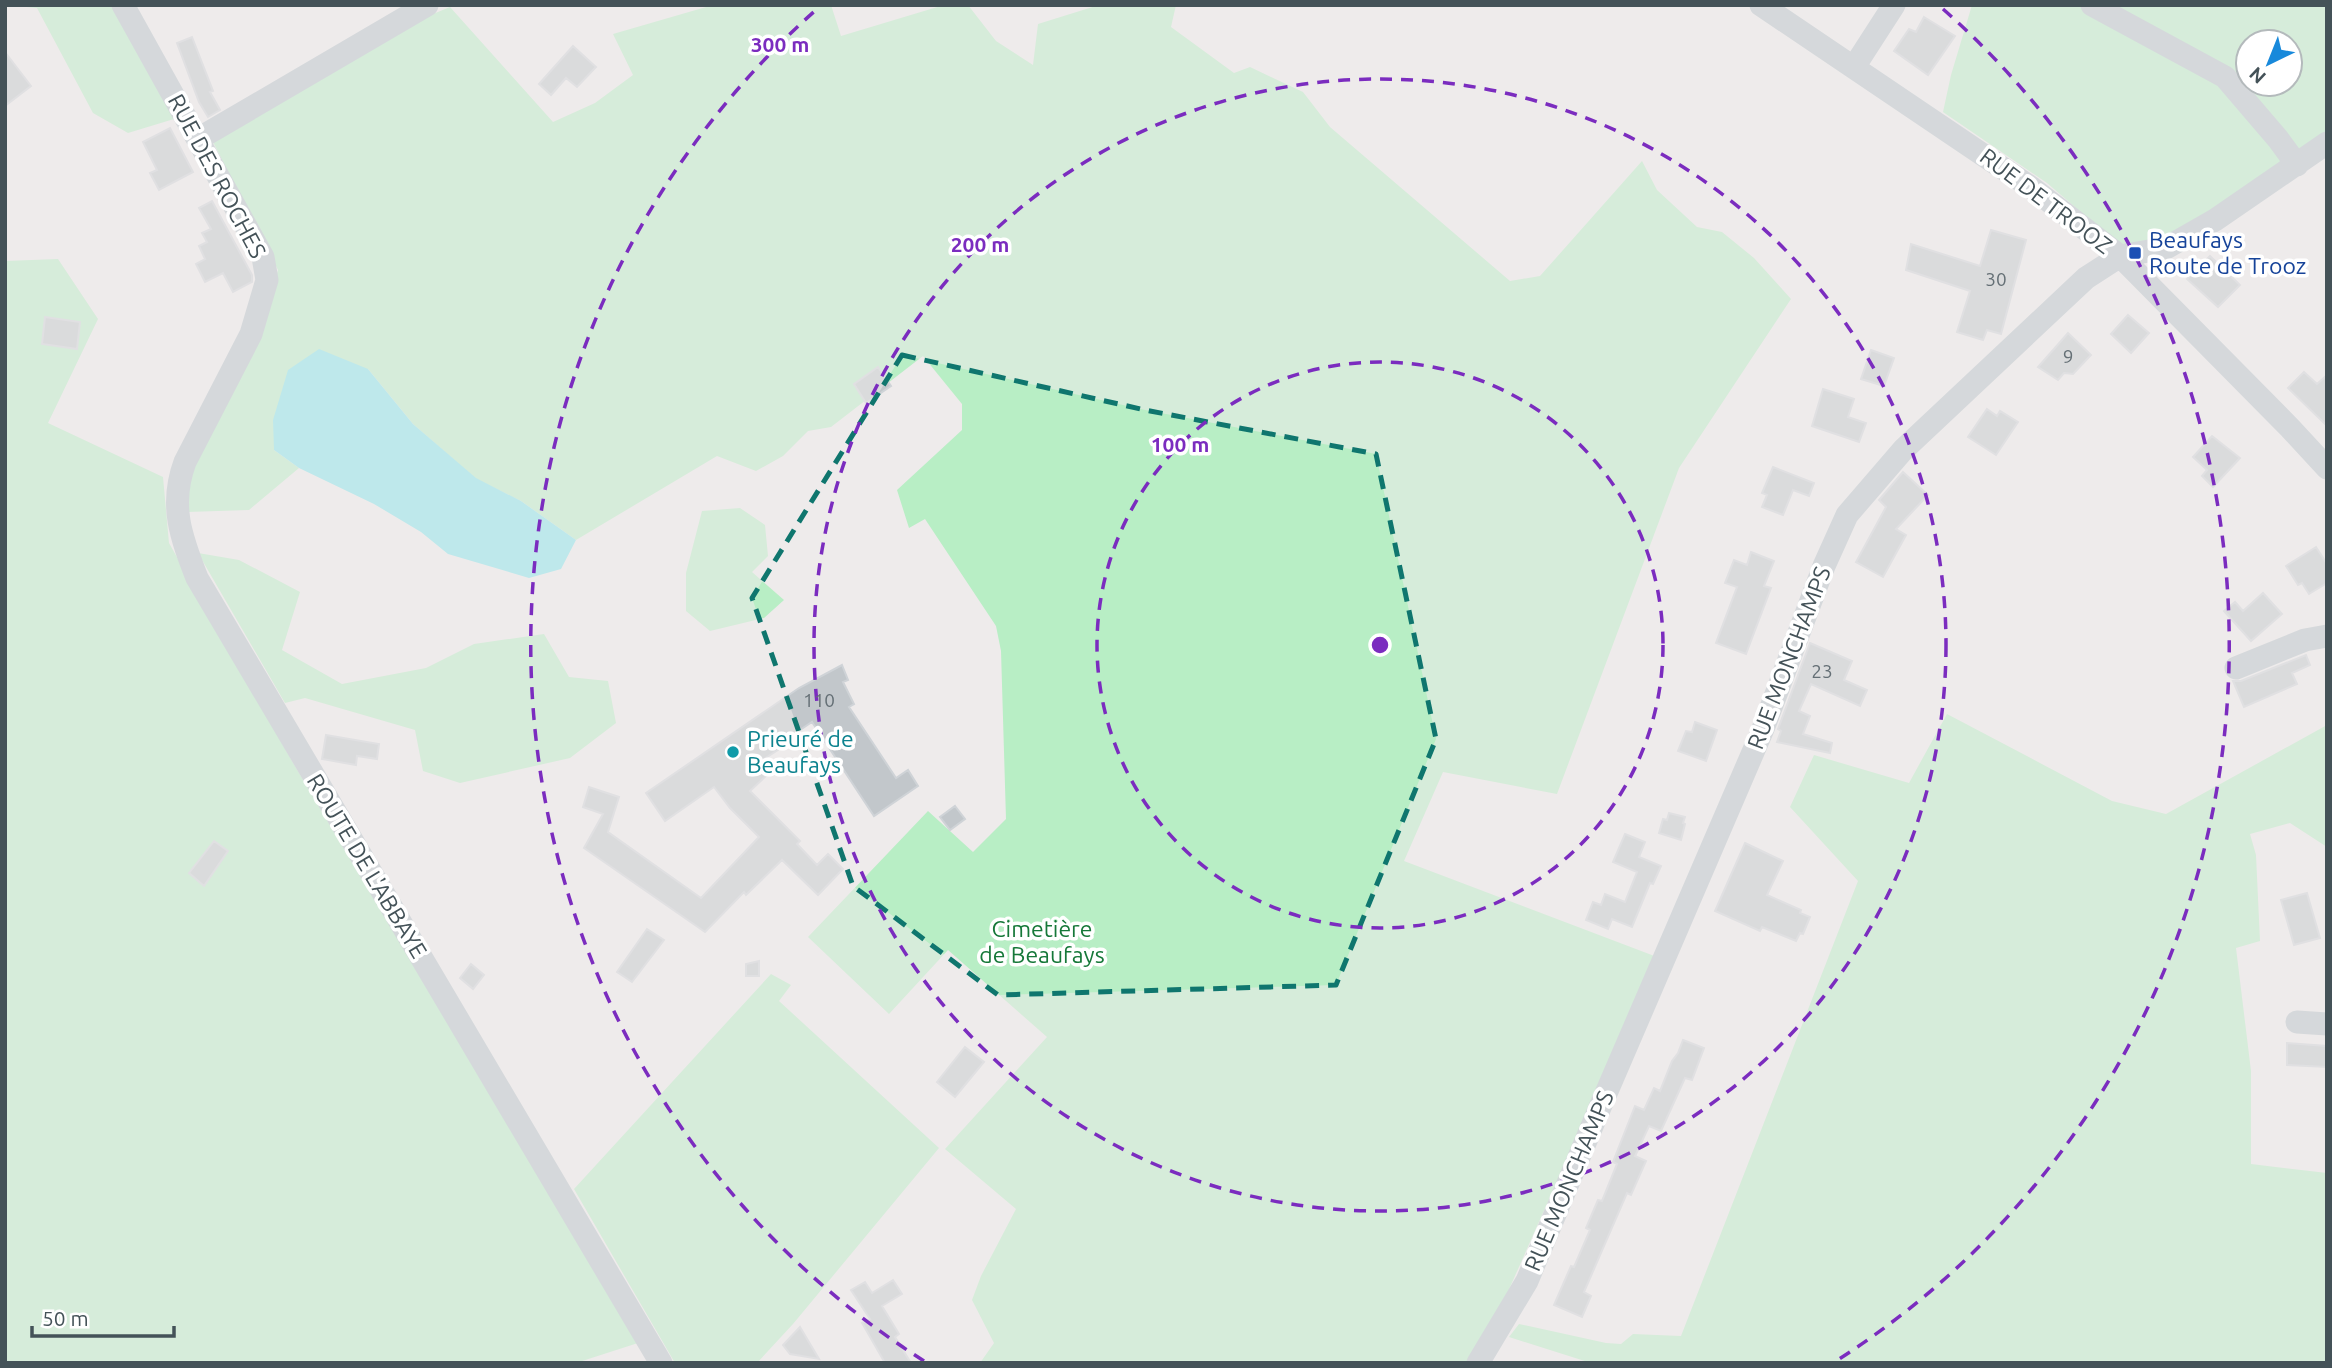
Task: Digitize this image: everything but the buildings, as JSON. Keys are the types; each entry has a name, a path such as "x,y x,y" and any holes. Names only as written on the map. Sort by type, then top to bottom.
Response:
{"street":[{"name":"RUE DES ROCHES","path":"123,5 263,257 268,280 251,334 241,354"},
{"path":"198,139 428,5"},
{"name":"RUE DE TROOZ","path":"1760,5 2032,188 2120,256 2327,468"},
{"path":"1854,67 1894,5"},
{"path":"2092,5 2225,77 2297,165"},
{"name":"RUE MONCHAMPS","path":"1478,1363 1527,1281 1763,729 1824,566 1847,515 1903,450 2086,278 2120,256 2166,248 2215,220 2327,144"},
{"name":"ROUTE DE L'ABBAYE","path":"241,354 185,462 179,479 177,512 183,542 197,578 661,1363"},
{"path":"2236,668 2305,640 2327,636"},
{"path":"2297,1022 2327,1024"}],"highlighted area":[{"path":"902,355 1145,410 1376,454 1436,739 1336,985 998,995 853,886 752,598"}],"green space":[{"path":"5,5 116,5 174,119 128,133 93,113 37,8"},
{"name":"Cimetière de Beaufays","path":"713,5 831,5 841,36 944,5 968,5 996,41 1033,65 1038,24 1099,5 1176,5 1171,27 1234,73 1250,67 1303,92 1330,127 1510,281 1540,276 1642,161 1657,190 1697,227 1722,232 1754,258 1791,299 1679,468 1557,794 1443,772 1404,861 1657,957 1498,1314 1466,1363 980,1363 994,1343 972,1300 981,1276 1016,1209 945,1149 1047,1037 948,950 889,1014 808,937 928,811 973,852 1006,819 1001,651 996,626 925,519 909,528 897,490 962,430 962,404 923,356 831,427 808,431 783,456 756,471 717,456 576,540 521,501 476,479 413,424 368,369 274,450 299,468 249,510 187,512 187,469 260,326 278,270 213,142 404,26 450,7 553,122 595,103 633,75 613,34"},
{"path":"1972,5 2327,5 2327,133 2200,219 2131,255 2047,183 1943,112"},
{"path":"58,259 98,319 48,423 163,477 169,543 292,761 638,1343 576,1363 5,1363 5,261"},
{"path":"740,508 765,525 768,556 752,572 784,600 764,618 710,631 686,611 686,573 702,511"},
{"path":"198,553 239,560 300,592 282,650 342,684 426,668 474,644 544,634 569,677 608,681 616,723 570,758 460,783 423,771 415,730 305,698 285,703"},
{"path":"1947,714 2112,801 2166,814 2327,725 2327,847 2290,823 2250,834 2256,855 2260,941 2236,948 2251,1071 2251,1164 2327,1173 2327,1363 1591,1363 1509,1337 1519,1324 1606,1343 1621,1344 1633,1334 1681,1336 1858,881 1790,807 1814,755 1909,783"},
{"path":"771,974 791,985 779,1001 939,1148 793,1324 757,1363 675,1363 574,1189"}],"water":[{"path":"319,349 368,369 413,424 476,478 521,501 576,540 561,569 529,578 448,554 421,532 374,504 299,468 274,450 273,420 288,370"}],"place":[{"name":"Beaufays Route de Trooz","path":"2135,253"},
{"name":"Prieuré de Beaufays","path":"733,752"}]}
